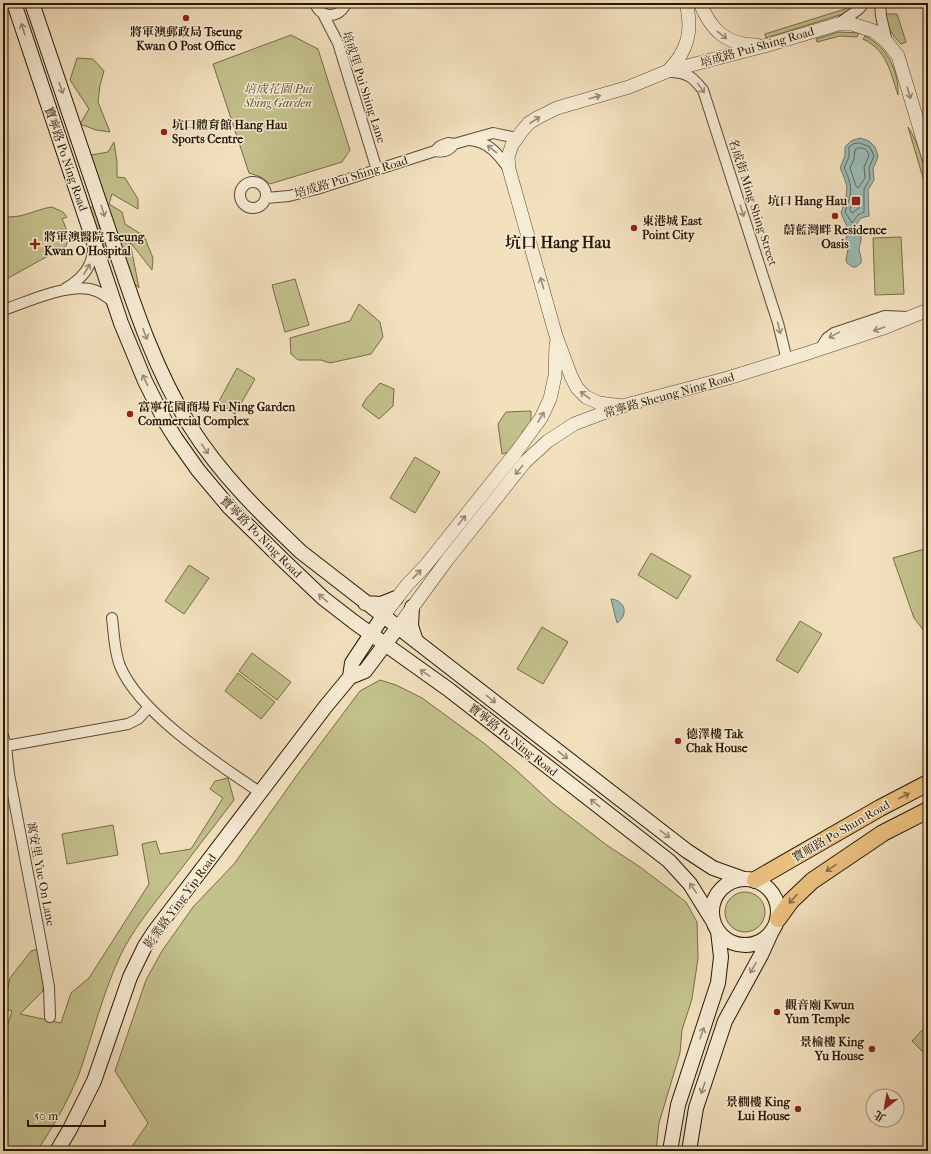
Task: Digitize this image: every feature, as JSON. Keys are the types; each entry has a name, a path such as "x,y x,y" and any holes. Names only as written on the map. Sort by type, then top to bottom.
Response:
{"main road":[{"name":"寶寧路 Po Ning Road","path":"14,3 114,303 134,357 166,422 198,470 229,507 318,593 370,635 448,689 669,861 690,884 716,926"},
{"name":"寶寧路 Po Ning Road","path":"32,3 150,349 190,427 212,459 253,506 301,552 365,603 687,851 713,868 750,880"},
{"path":"365,603 381,604 396,598"},
{"path":"412,607 411,626 416,641"},
{"path":"370,635 383,616"},
{"name":"常寧路 Sheung Ning Road","path":"385,645 398,627"},
{"name":"影業路 Ying Yip Road","path":"350,678 352,663 370,635"},
{"name":"影業路 Ying Yip Road","path":"57,1151 70,1129 94,1081 130,977 145,946 326,706 350,678 365,671 375,660 385,645"},
{"path":"375,660 388,656 401,657"},
{"name":"寶順路 Po Shun Road","path":"750,880 928,783"},
{"name":"寶順路 Po Shun Road","path":"774,926 791,901 812,880 883,833 928,810"},
{"path":"670,1151 678,1105 718,983 721,958 712,907 720,890 727,884 734,881 750,880 764,885 771,891 776,900 778,910 774,926 761,955 725,1021 696,1108 689,1151"},
{"path":"716,926 726,939 743,945 760,942 774,926"}],"street":[{"name":"培成里 Pui Shing Lane","path":"315,3 317,8 323,14 338,44 377,170"},
{"path":"323,14 337,14 344,8 346,3"},
{"path":"668,72 680,58 688,36 690,19 686,3"},
{"path":"700,3 710,24 728,39 743,44 768,46"},
{"path":"838,24 859,9 864,3"},
{"path":"880,3 881,16 887,42"},
{"name":"培成路 Pui Shing Road","path":"509,169 508,157 512,145 517,138 529,123 557,108 629,87 668,72 768,46 838,24 852,24 874,31 887,42 898,56 928,156"},
{"name":"名成街 Ming Shing Street","path":"668,72 682,72 693,77 703,90 778,323 785,352 785,357 781,361"},
{"name":"培成路 Pui Shing Road","path":"266,198 289,196 317,189 435,151 442,152 451,149 454,144 493,133 517,138"},
{"path":"468,139 482,142 490,147 499,155 509,169 556,336 577,388 586,397 599,403 622,406"},
{"path":"60,291 80,278 87,269 93,254 92,236"},
{"path":"3,310 60,291 76,288 90,289 103,294 114,303"},
{"name":"常寧路 Sheung Ning Road","path":"398,627 447,560 525,462 548,441 574,424 622,406 728,378 820,349 911,318 928,310"},
{"path":"383,616 396,598 437,551 541,418 550,399 555,376 556,336"},
{"path":"112,618 114,640 120,665 132,686 149,707 175,730 221,766 261,793"},
{"path":"4,741 128,724 138,718 149,707"},
{"name":"寓安里 Yue On Lane","path":"4,741 6,778 41,942 48,987 50,1017"}],"green space":[{"path":"854,3 858,4 846,13 766,38 765,34 845,9"},
{"path":"884,14 897,14 906,42 901,44 892,34"},
{"path":"839,32 859,33 857,37 840,36 817,42 816,39"},
{"name":"培成花園 Pui Shing Garden","path":"291,35 318,49 350,150 342,162 270,184 261,177 249,173 213,64"},
{"path":"865,36 880,46 890,61 896,77 898,95 887,63 878,50 863,39"},
{"path":"77,58 93,59 104,71 100,85 98,102 110,132 96,130 80,124 89,109 70,80"},
{"path":"908,127 916,141 922,160 928,187 928,195"},
{"path":"114,142 117,162 117,177 125,178 138,199 138,209 112,194 109,204 122,212 125,224 144,236 153,258 152,270 130,242 139,288 132,281 97,216 107,258 93,233 88,210 102,198 91,155 108,152"},
{"name":"將軍澳醫院 Tseung Kwan O Hospital","path":"52,207 63,212 67,217 62,219 68,236 66,246 3,281 3,216 16,217"},
{"path":"901,237 904,294 875,295 873,238"},
{"path":"295,279 309,325 285,332 272,285"},
{"path":"359,304 380,322 383,337 371,354 330,363 321,360 298,360 291,354 290,338 350,321"},
{"path":"237,368 255,379 235,414 218,403"},
{"path":"380,383 394,389 393,406 379,419 362,406"},
{"path":"531,411 531,422 523,431 512,451 502,454 498,424 506,412"},
{"path":"415,457 440,472 415,513 390,498"},
{"path":"928,548 928,636 914,618 893,558"},
{"path":"651,553 691,576 677,599 638,575"},
{"path":"189,565 209,578 184,614 165,601"},
{"path":"800,621 822,634 798,673 776,660"},
{"path":"542,627 568,642 543,684 517,669"},
{"path":"252,653 291,682 277,700 239,671"},
{"path":"238,673 275,702 261,719 225,691"},
{"path":"380,680 396,685 422,698 485,744 552,803 608,846 640,867 686,902 697,922 698,958 692,999 682,1030 680,1053 659,1123 656,1151 129,1151 148,1123 115,1071 146,980 162,951 193,907 234,864 297,775 360,691"},
{"path":"228,778 234,800 144,917 121,954 103,998 75,1084 49,1133 37,1151 3,1151 3,1040 12,1011 3,1008 3,996 6,997 10,978 31,951 47,947 43,991 20,1014 61,1023 71,993 89,978 149,884 142,844 156,841 160,854 191,849 223,798 210,789 215,781"},
{"path":"113,825 118,855 67,864 62,834"},
{"path":"741,892 749,892 756,895 762,901 765,912 762,923 756,929 749,932 741,932 734,929 728,923 725,916 725,908 728,901 734,895"},
{"path":"928,1024 928,1057 912,1041"}],"water":[{"path":"860,138 869,141 875,147 878,156 873,168 874,180 868,190 869,216 861,218 857,224 861,236 859,250 861,263 856,267 853,267 847,263 846,260 848,249 846,239 848,229 841,213 846,198 847,187 840,168 845,156 845,147 851,141"},
{"path":"611,599 620,602 624,608 623,616 617,623"}],"place":[{"name":"將軍澳郵政局 Tseung Kwan O Post Office","path":"186,18"},
{"name":"坑口體育館 Hang Hau Sports Centre","path":"164,132"},
{"name":"坑口 Hang Hau","path":"856,201"},
{"name":"蔚藍灣畔 Residence Oasis","path":"835,216"},
{"name":"東港城 East Point City","path":"634,228"},
{"name":"將軍澳醫院 Tseung Kwan O Hospital","path":"35,244"},
{"name":"富寧花園商場 Fu Ning Garden Commercial Complex","path":"130,414"},
{"name":"德澤樓 Tak Chak House","path":"678,741"},
{"name":"觀音廟 Kwun Yum Temple","path":"777,1012"},
{"name":"景榆樓 King Yu House","path":"872,1049"},
{"name":"景櫚樓 King Lui House","path":"798,1109"}],"district":[{"name":"坑口 Hang Hau","path":"558,242"}]}
